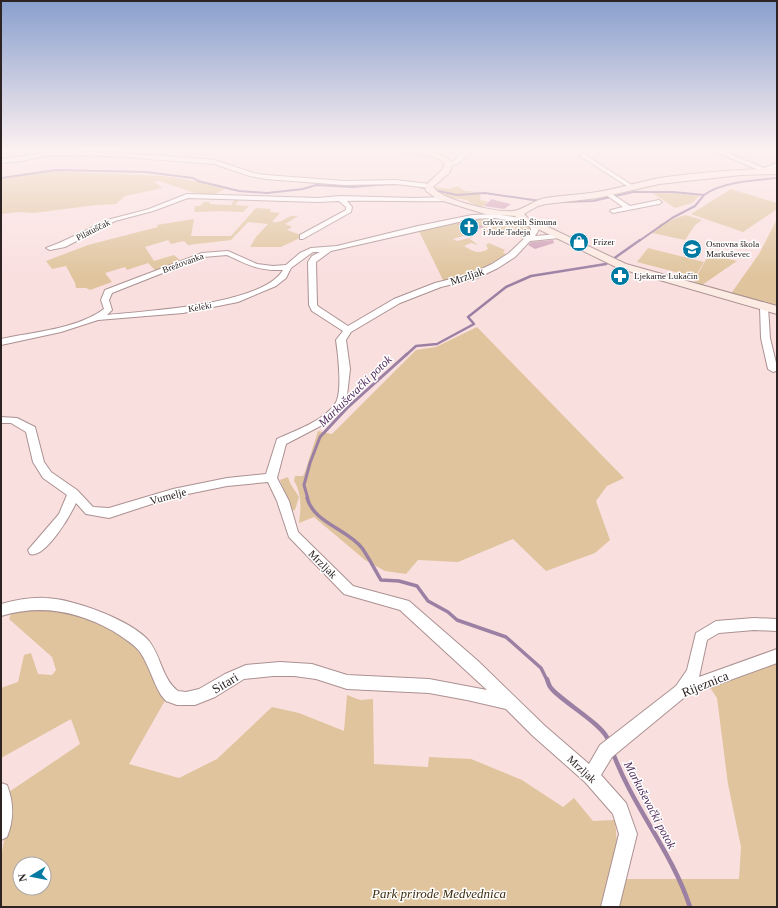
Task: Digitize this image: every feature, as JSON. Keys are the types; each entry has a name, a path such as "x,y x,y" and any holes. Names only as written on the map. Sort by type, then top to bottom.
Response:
{"main road":[{"path":"437,192 446,199 490,212 521,212 533,215 534,224 610,261 664,279 777,310"},
{"path":"521,212 542,202 610,195 617,192"}],"street":[{"path":"610,195 629,208"},
{"name":"Pilatuščak","path":"50,248 62,245 113,220 151,210 187,196 318,200 340,198 414,200 446,199"},
{"path":"303,238 349,210 350,207 340,198"},
{"path":"613,211 659,202"},
{"path":"288,267 308,251 330,249 472,217 501,217 534,224"},
{"name":"Mrzljak","path":"348,330 397,301 438,285 474,276 495,266 512,255 528,239 535,231 534,224"},
{"path":"528,239 564,238"},
{"path":"271,478 281,442 326,419 341,404 345,369 341,340 348,330 314,309 313,305 312,262 315,258 330,249"},
{"name":"Brežovanka","path":"100,318 108,310 105,300 108,292 202,255 228,253 255,266 272,268 288,267"},
{"name":"Keleki","path":"100,318 183,310 235,300 273,284 283,276 288,267"},
{"path":"764,307 767,354 773,369"},
{"path":"1,342 69,327 100,318"},
{"name":"Vumelje","path":"1,420 13,420 31,430 39,462 47,475 73,493 90,511 109,513 173,493 227,482 271,478"},
{"name":"Mrzljak","path":"271,478 283,501 293,534 349,590 404,605 473,666 539,730 591,776 620,809 628,834 610,907"},
{"path":"34,550 53,533 70,505 73,493"},
{"name":"Sitari","path":"1,610 27,604 53,604 88,614 111,624 132,635 144,646 168,693 176,698 190,699 204,696 236,675 246,671 312,670 346,682 440,688 512,703"},
{"path":"681,691 694,673 701,637 711,630 716,627 754,624 777,625"},
{"name":"Rijeznica","path":"591,776 606,751 681,691 777,656"},
{"path":"1,791 5,814 1,831"}],"green space":[{"path":"1,192 142,192 125,196 116,204 33,213 19,212 1,214"},
{"path":"193,192 218,192 212,196"},
{"path":"438,192 458,195 446,192 479,192 480,200 488,202 482,207 468,202 469,201 452,198"},
{"path":"652,192 672,192 699,196 692,203 675,208"},
{"path":"726,192 742,192 777,203 777,209 743,232 691,214"},
{"path":"235,199 240,199 235,205 249,206 243,212 194,212 195,206 200,206 204,202 210,202 209,204 231,205"},
{"path":"256,208 271,209 270,212 280,213 272,222 279,222 291,216 298,216 285,224 292,227 287,230 304,236 281,247 250,247 256,237 268,224 248,222 231,240 188,245 184,241 171,244 168,240 145,247 154,261 174,255 182,262 157,272 148,263 127,270 125,267 105,273 112,282 90,290 86,288 76,288 66,266 52,269 46,261 88,245 158,227 157,225 194,219 191,236 231,236"},
{"path":"685,215 702,220 695,225 685,240 652,233 660,224"},
{"path":"477,218 504,219 484,229 473,223 461,225 474,235 471,238 466,235 453,239 457,241 469,238 478,245 471,243 464,246 478,252 488,249 486,245 489,243 505,250 503,253 509,255 470,276 444,282 418,229"},
{"path":"777,219 777,307 730,295 759,254"},
{"path":"503,221 500,225 502,227 509,223 514,225 511,233 503,234 487,232 487,230"},
{"path":"518,222 532,227 530,234 523,237 511,235"},
{"path":"648,248 704,262 695,277 637,262"},
{"path":"709,254 737,261 702,285 694,281"},
{"path":"477,327 624,478 607,486 596,501 610,540 595,553 546,571 513,539 458,562 418,560 406,574 385,571 365,560 314,517 299,523 300,501 297,486 294,481 295,476 303,476 318,431 332,434 416,350 436,347"},
{"path":"288,477 291,485 299,497 295,510 290,511 289,502 280,480"},
{"name":"Park prirode Medvednica","path":"49,607 91,619 131,639 148,660 167,697 129,764 179,778 217,759 272,707 299,713 344,731 347,695 360,700 373,699 374,764 428,767 429,757 471,759 522,780 563,807 574,798 593,821 615,820 618,855 611,879 739,879 741,847 728,784 717,698 705,680 777,654 777,907 1,907 1,858 9,810 6,794 80,744 71,719 1,758 1,688 18,682 24,655 31,653 38,674 52,675 56,670 52,657 9,619 12,612"}],"building":[{"path":"492,199 511,204 504,209 484,206"},
{"name":"crkva svetih Šimuna i Jude Tadeja","path":"462,223 486,226 470,232 457,224"},
{"path":"553,240 554,243 535,249 528,245 531,242"}],"waterway":[{"path":"258,192 273,192"},
{"path":"445,192 457,195 485,193 540,201"},
{"path":"560,202 593,201 631,192"},
{"path":"677,192 704,195"},
{"path":"704,195 709,192"},
{"name":"Markuševački potok","path":"639,241 672,218 695,206 704,195"},
{"name":"Markuševački potok","path":"406,355 416,346 437,344 474,324 468,317 506,287 531,276 606,264 640,240"},
{"name":"Markuševački potok","path":"308,499 304,485 310,463 320,437 347,408 407,354"},
{"name":"Markuševački potok","path":"307,498 316,514 356,541 370,560 381,580 399,581 417,586 428,601 448,612 457,620 506,637 541,668 547,680"},
{"name":"Markuševački potok","path":"547,679 550,687 556,694 600,728 606,735 609,742"},
{"name":"Markuševački potok","path":"613,753 621,773 673,867 690,907"}],"place":[{"name":"crkva svetih Šimuna i Jude Tadeja","path":"469,227"},
{"name":"Frizer","path":"579,242"},
{"name":"Osnovna škola Markuševec","path":"692,249"},
{"name":"Ljekarne Lukačin","path":"620,276"}]}
